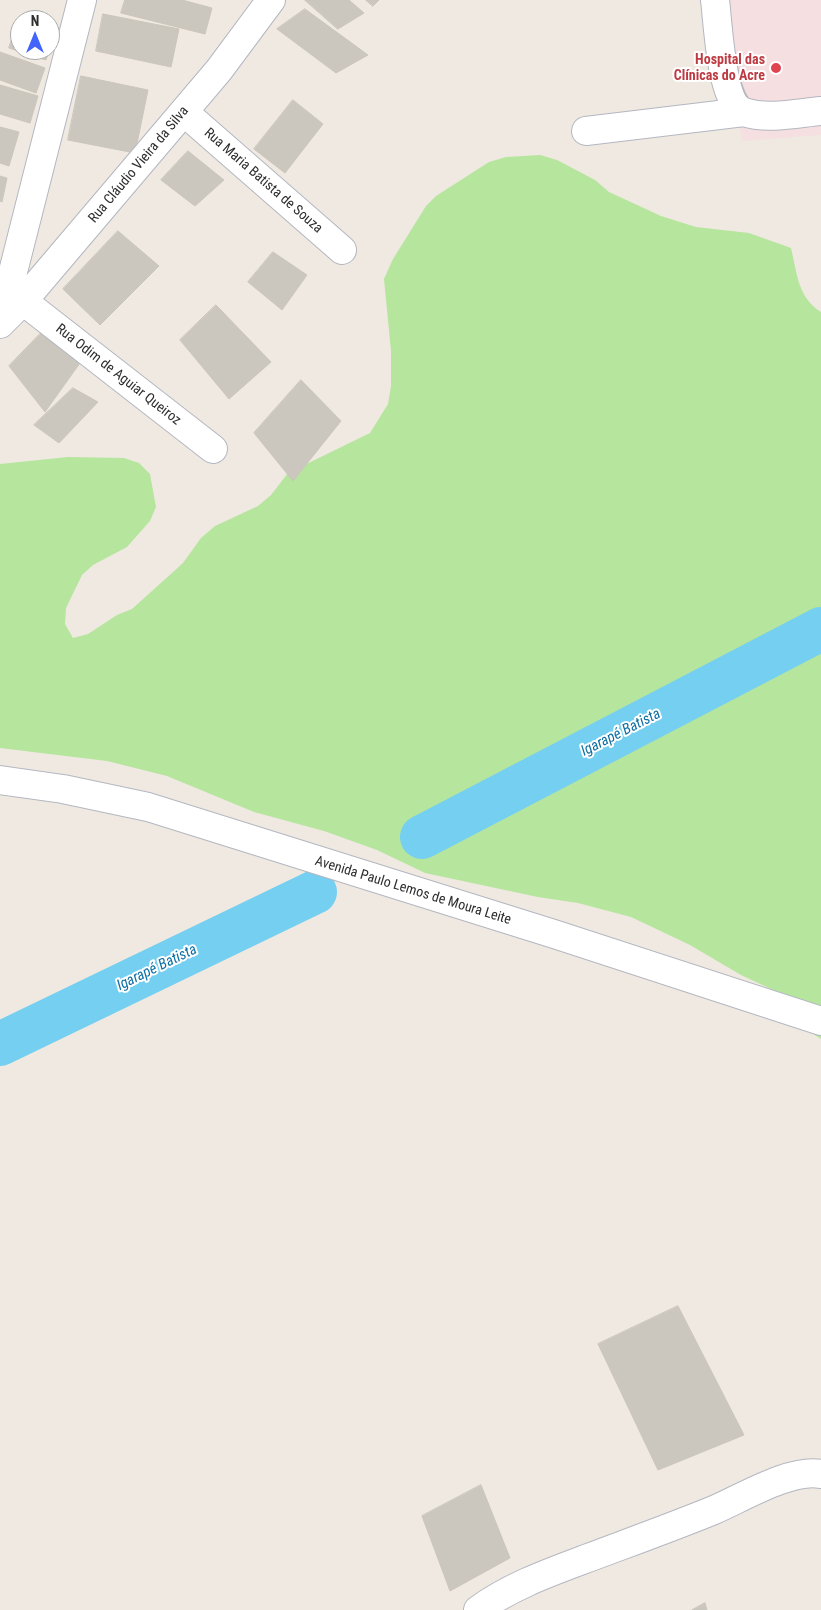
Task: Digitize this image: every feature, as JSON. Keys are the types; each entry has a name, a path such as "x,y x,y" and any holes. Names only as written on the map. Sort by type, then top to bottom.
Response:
{"street":[{"path":"0,323 82,0"},
{"name":"Rua Cláudio Vieira da Silva","path":"0,323 23,301 184,112 225,62 271,0"},
{"path":"715,0 730,96 736,107 744,112"},
{"path":"586,130 744,112 770,114 821,111"},
{"name":"Rua Maria Batista de Souza","path":"184,112 342,250"},
{"name":"Rua Odim de Aguiar Queiroz","path":"23,301 213,449"},
{"name":"Avenida Paulo Lemos de Moura Leite","path":"0,780 63,789 148,807 554,934 821,1022"},
{"path":"478,1610 511,1601 534,1578 716,1509 762,1487 820,1472"}],"shaded area":[{"name":"Hospital das Clínicas do Acre","path":"720,0 821,0 821,135 742,141"}],"green space":[{"path":"540,155 557,160 595,180 609,192 661,216 696,227 749,233 791,248 797,276 803,292 807,300 821,312 821,1039 807,1030 789,1002 773,990 741,975 690,945 631,917 578,903 538,897 425,873 377,850 324,831 254,812 167,776 107,761 0,748 0,464 68,457 124,458 139,463 150,474 156,507 150,521 127,547 93,565 82,575 66,608 65,624 73,638 88,634 117,615 132,609 183,563 201,538 215,526 258,506 271,495 288,473 370,433 388,404 391,386 391,351 384,279 393,259 426,206 436,196 489,162 506,157"}],"building":[{"path":"125,0 182,0 212,8 205,34 121,13"},
{"path":"305,0 349,0 364,13 338,29"},
{"path":"366,0 379,0 373,6"},
{"path":"305,9 368,55 336,73 277,29"},
{"path":"103,14 179,29 171,67 96,51"},
{"path":"0,52 10,56 10,60 22,60 45,68 36,93 0,80"},
{"path":"81,76 148,90 135,153 68,140"},
{"path":"0,85 38,96 30,123 0,114"},
{"path":"293,100 323,124 285,173 254,149"},
{"path":"0,127 19,132 9,166 0,163"},
{"path":"188,151 224,180 195,206 161,180"},
{"path":"0,176 7,178 2,202 0,201"},
{"path":"118,231 159,266 100,325 63,289"},
{"path":"273,252 307,275 282,310 248,282"},
{"path":"216,305 271,362 229,399 180,340"},
{"path":"42,332 80,363 45,412 9,366"},
{"path":"301,380 341,421 293,481 254,433"},
{"path":"73,388 98,402 59,443 34,425"},
{"path":"678,1306 744,1435 658,1470 598,1344"},
{"path":"481,1485 510,1558 450,1591 422,1516"},
{"path":"705,1603 707,1610 692,1610"}],"waterway":[{"name":"Igarapé Batista","path":"422,837 821,629"},
{"name":"Igarapé Batista","path":"0,1044 315,892"}],"place":[{"name":"Hospital das Clínicas do Acre","path":"776,68"}]}
